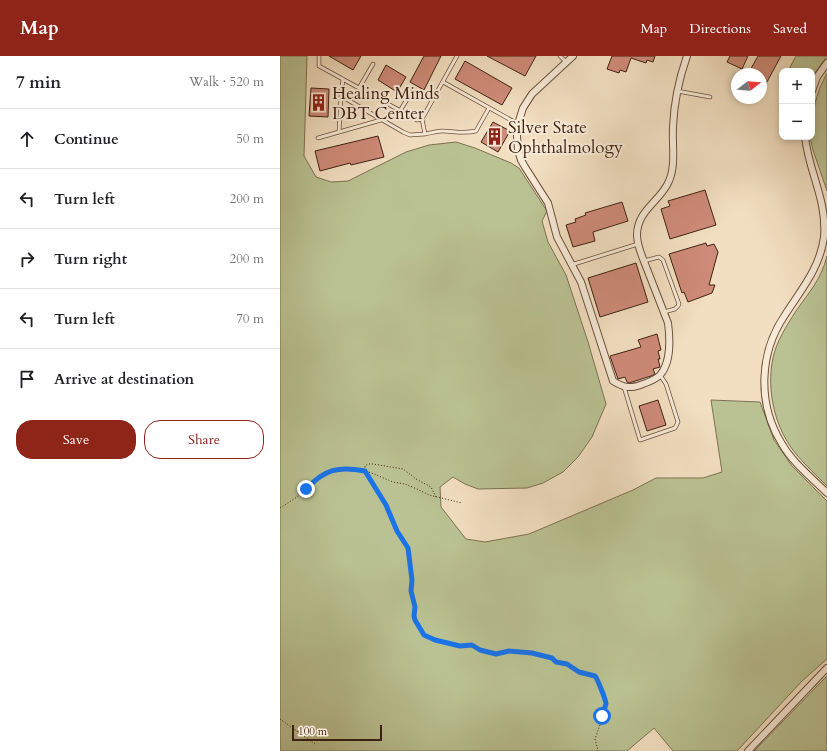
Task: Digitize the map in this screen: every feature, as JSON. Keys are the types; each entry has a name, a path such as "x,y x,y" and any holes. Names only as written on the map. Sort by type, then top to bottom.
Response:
{"street":[{"path":"573,56 532,94 523,108 518,124 517,136 521,160 548,203 557,237 581,282 613,381 624,387 641,385 660,376 664,369 669,352 670,335 668,323 638,244 637,235 640,219 666,187 671,173 673,129 677,91 687,56"},
{"path":"815,84 827,62"},
{"path":"806,140 822,196 825,237 822,252 811,276 774,333 766,356 764,384 769,413 777,436 782,445 798,464 827,493"},
{"path":"748,751 827,668"}],"lane":[{"path":"319,56 319,66 417,120 422,119"},
{"path":"426,134 422,119 457,56"},
{"path":"560,56 566,62"},
{"path":"360,88 373,64"},
{"path":"339,132 343,79"},
{"path":"443,82 518,124"},
{"path":"400,111 412,91"},
{"path":"677,91 710,97"},
{"path":"341,96 381,120 410,135 441,131 454,133 476,131 488,108"},
{"path":"318,138 381,120"},
{"path":"571,265 638,244"},
{"path":"644,261 659,257 663,260 678,304 678,306 674,309 664,312"},
{"path":"624,387 640,440 675,428 678,422 666,384 660,376"}],"path":[{"path":"436,497 431,487 400,468 368,464 365,466 365,471 386,505 397,531 408,548 412,580 411,591 415,607 414,616 424,635 435,640 460,646 472,645 480,650 496,654 509,651 532,653 552,658 556,662 567,664 579,672 595,676 598,680 598,685 606,704 602,712 601,722 595,739 598,751"},
{"path":"280,508 296,497 315,480 334,470 342,468 365,471 417,489 429,496 462,503"},
{"path":"280,719 315,744"}],"green space":[{"path":"280,56 307,56 304,156 316,177 331,182 348,181 406,152 429,145 456,142 475,148 511,163 519,168 547,211 542,221 548,242 566,275 606,404 592,437 578,457 563,472 543,483 527,488 478,489 453,477 440,487 441,507 466,539 485,542 529,534 633,490 656,478 703,478 722,472 711,400 760,402 774,440 792,466 827,501 827,659 802,681 737,751 673,751 654,728 627,751 280,751"},
{"path":"796,56 827,56 815,73 815,68 790,68"},
{"path":"827,73 827,191 811,140 815,140 815,104"},
{"path":"827,256 827,486 797,455 783,434 774,409 771,370 774,352 779,340 818,279"},
{"path":"827,676 827,751 754,751 819,684"}],"building":[{"path":"329,56 361,56 353,70"},
{"path":"424,56 441,56 424,90 410,82"},
{"path":"487,56 536,56 525,76"},
{"path":"612,56 655,56 653,62 647,60 646,63 631,58 626,72 620,70 619,73 607,69"},
{"path":"730,56 748,56 742,68 727,62"},
{"path":"758,56 781,56 767,82 767,68 751,68"},
{"path":"465,61 512,88 502,105 455,79"},
{"path":"386,65 406,77 397,92 378,80"},
{"name":"Healing Minds DBT Center","path":"311,88 329,89 328,117 309,116"},
{"name":"Silver State Ophthalmology","path":"493,122 510,131 498,152 481,142"},
{"path":"378,136 384,157 351,165 350,163 320,171 315,151"},
{"path":"705,190 716,225 670,239 661,209 670,206 668,201"},
{"path":"622,202 628,221 593,232 595,241 573,247 566,225 576,222 575,219 586,215 585,213"},
{"path":"706,243 707,246 714,244 718,252 709,285 715,285 712,293 688,302 684,292 682,293 669,254"},
{"path":"636,263 648,302 600,317 588,278"},
{"path":"657,334 661,350 658,351 660,367 653,369 655,374 629,383 625,377 618,379 610,356 641,347 638,340"},
{"path":"658,400 666,425 647,431 639,406"}],"place":[{"name":"Healing Minds DBT Center","path":"319,103"},
{"name":"Silver State Ophthalmology","path":"495,137"}],"route":[{"path":"306,489 315,480 334,470 342,468 365,471 389,509 397,531 408,548 412,573 411,591 415,603 414,616 424,635 435,640 460,646 472,645 480,650 496,654 509,651 532,653 552,658 556,662 567,664 579,672 595,676 598,680 598,685 603,693 606,704 602,712 602,716"}]}
